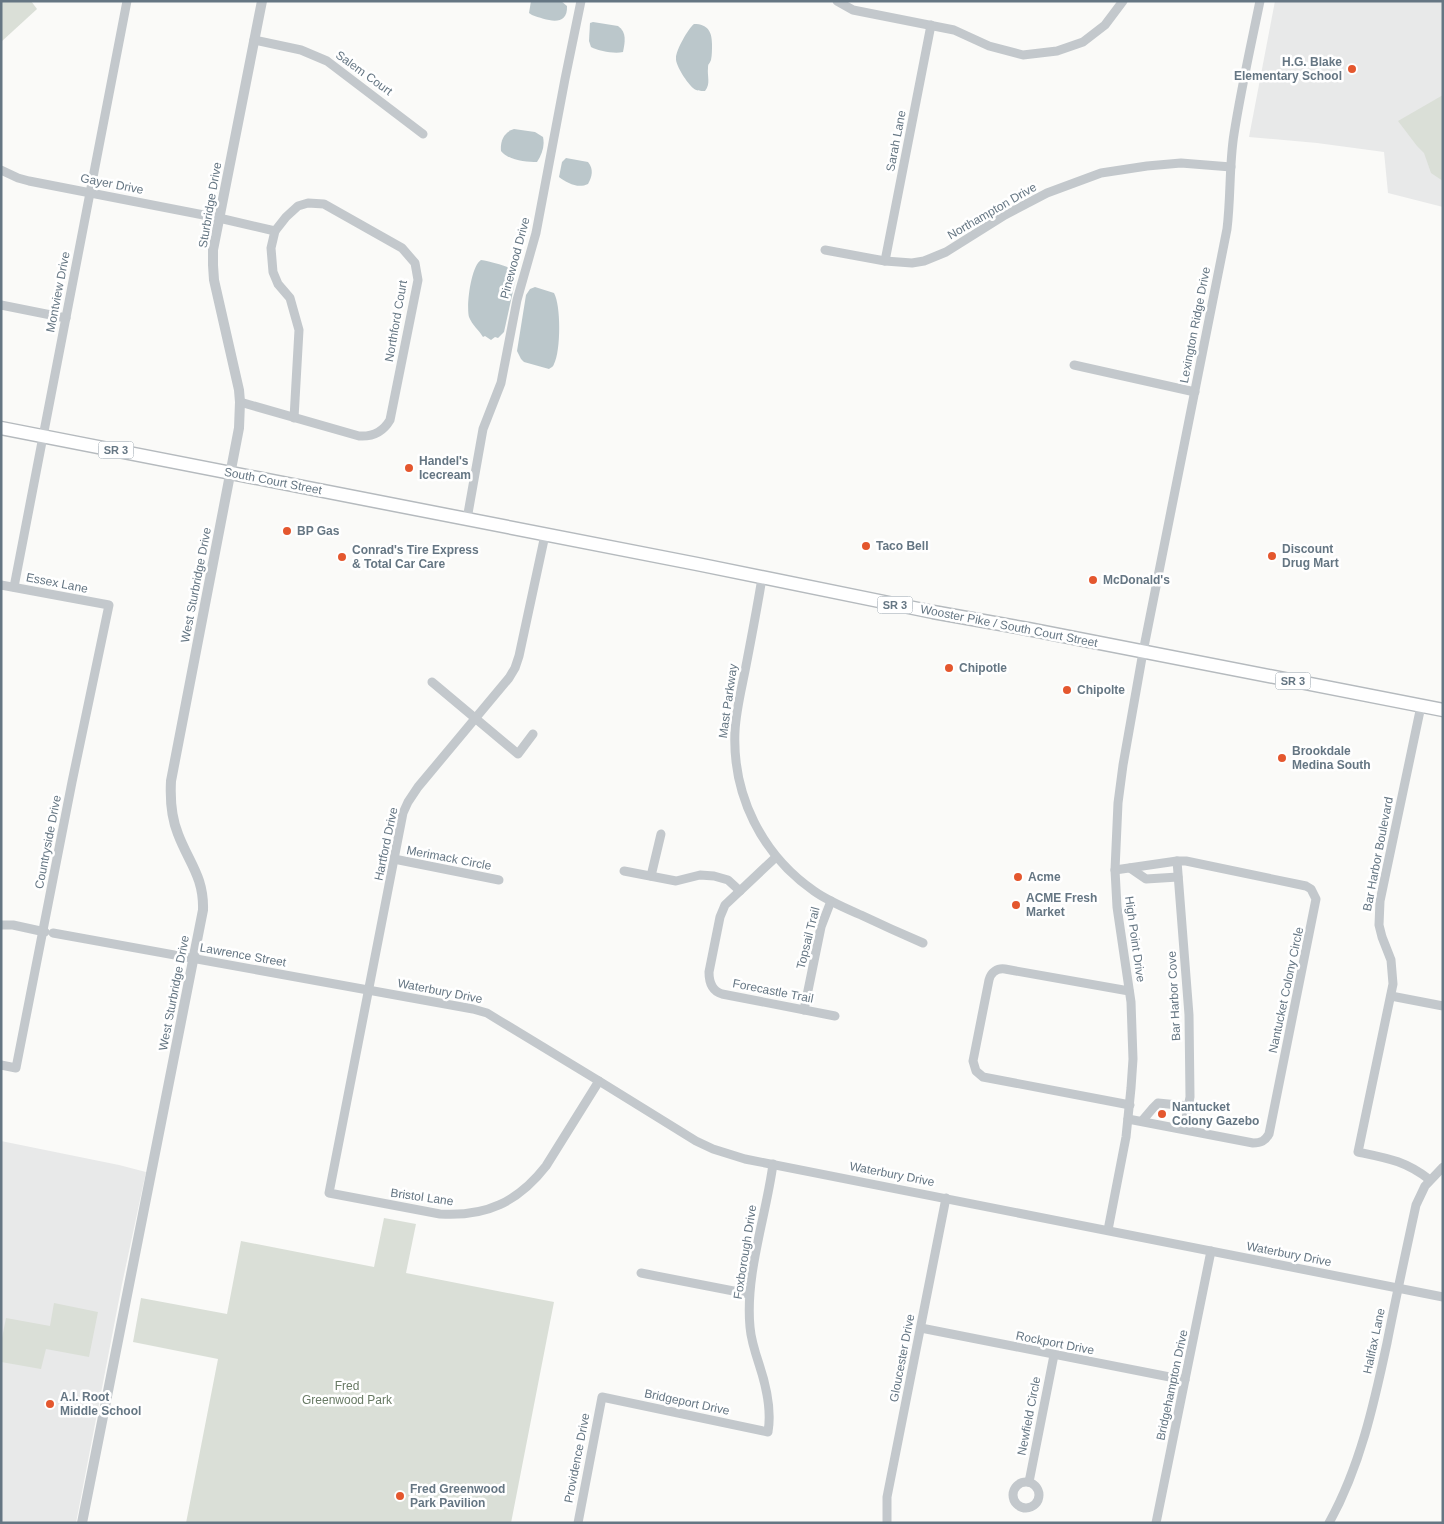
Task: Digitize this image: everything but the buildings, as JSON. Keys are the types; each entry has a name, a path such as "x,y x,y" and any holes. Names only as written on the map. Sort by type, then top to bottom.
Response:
{"main road":[{"name":"South Court Street","path":"1,428 545,535"},
{"name":"Wooster Pike / South Court Street","path":"545,535 1443,710"}],"street":[{"name":"Montview Drive","path":"14,587 127,1"},
{"name":"Sturbridge Drive","path":"230,472 238,428 240,402 239,390 214,280 213,250 262,1"},
{"name":"Pinewood Drive","path":"467,519 483,429 501,383 517,300 536,233 581,1"},
{"path":"837,1 852,10 954,30 989,46 1023,55 1057,51 1083,42 1105,24 1123,1"},
{"name":"Lexington Ridge Drive","path":"1143,652 1227,229 1230,204 1230,167 1234,134 1260,1"},
{"name":"Sarah Lane","path":"885,261 931,25"},
{"name":"Salem Court","path":"254,40 301,50 327,61 423,134"},
{"name":"Northampton Drive","path":"825,250 885,261 912,263 935,258 1005,215 1048,193 1101,173 1180,163 1230,167"},
{"name":"Gayer Drive","path":"1,170 29,181 219,218"},
{"name":"Northford Court","path":"240,402 346,433 366,436 381,431 390,420 418,280 415,262 402,248 324,204 308,203 298,206 275,231"},
{"path":"219,218 275,231 271,248 273,272 278,284 290,298 298,330 294,418"},
{"path":"1,305 66,318"},
{"path":"1074,365 1195,392"},
{"name":"West Sturbridge Drive","path":"82,1523 203,910 198,875 178,836 174,823 171,810 171,781 230,472"},
{"name":"Hartford Drive","path":"329,1193 404,814 408,802 418,786 515,668 545,535"},
{"name":"Mast Parkway","path":"762,578 737,709 735,731 735,752 740,787 748,810 756,827 776,857 798,880 831,901 923,943"},
{"name":"Essex Lane","path":"1,585 109,606"},
{"name":"Countryside Drive","path":"1,1065 16,1068 47,932 109,606"},
{"name":"High Point Drive","path":"1108,1230 1123,1155 1130,1105 1133,1049 1129,991 1117,907 1115,870 1121,784 1143,652"},
{"path":"432,682 518,754 533,734"},
{"name":"Bar Harbor Boulevard","path":"1421,706 1378,912 1381,931 1393,972 1391,996 1358,1152 1396,1160 1430,1180"},
{"path":"651,876 661,834"},
{"name":"Forecastle Trail","path":"776,857 726,905 720,917 709,972 711,986 722,994 835,1016"},
{"name":"Merimack Circle","path":"394,859 499,880"},
{"name":"Nantucket Colony Circle","path":"1115,870 1177,861 1186,862 1306,886 1312,889 1316,898 1269,1134 1263,1142 1253,1143 1128,1119"},
{"name":"Bar Harbor Cove","path":"1177,861 1189,1015 1190,1097 1184,1130"},
{"path":"1130,868 1146,879 1178,877"},
{"path":"624,870 676,881 700,875 714,876 728,880 740,891"},
{"name":"Topsail Trail","path":"804,1010 821,927 831,901"},
{"name":"Lawrence Street","path":"1,925 13,925 370,991"},
{"path":"1129,991 1002,968 998,969 989,980 974,1062 976,1070 983,1077 1130,1105"},
{"name":"Waterbury Drive","path":"370,991 473,1009 487,1014 696,1142 730,1155 1443,1297"},
{"path":"1391,996 1443,1006"},
{"name":"Bristol Lane","path":"329,1193 440,1214 471,1214 500,1205 520,1193 537,1178 599,1081"},
{"path":"1142,1121 1154,1106 1158,1104 1188,1106"},
{"name":"Foxborough Drive","path":"768,1432 770,1421 768,1403 764,1379 752,1340 749,1294 773,1164"},
{"name":"Halifax Lane","path":"1329,1523 1346,1486 1374,1401 1416,1205 1419,1196 1430,1180 1443,1167"},
{"name":"Gloucester Drive","path":"887,1523 887,1496 946,1198"},
{"name":"Bridgehampton Drive","path":"1156,1523 1212,1252"},
{"path":"641,1273 749,1294"},
{"name":"Rockport Drive","path":"920,1328 1185,1380"},
{"name":"Newfield Circle","path":"1029,1482 1054,1355"},
{"name":"Bridgeport Drive","path":"602,1398 768,1432"},
{"name":"Providence Drive","path":"578,1523 602,1398"}],"shaded area":[{"path":"531,1 561,1 567,6 566,13 560,20 555,21 532,15 529,13"},
{"name":"H.G. Blake Elementary School","path":"1275,1 1443,1 1443,207 1388,193 1384,152 1317,143 1249,137"},
{"path":"590,23 621,28 625,38 623,52 607,52 591,47 589,41"},
{"path":"694,24 706,27 710,32 712,40 711,60 708,65 708,83 705,91 696,90 691,86 682,74 676,61 680,45"},
{"path":"514,129 535,132 543,137 543,150 537,162 508,157 501,151 503,137"},
{"path":"566,158 588,162 592,173 588,184 577,186 559,177 562,162"},
{"path":"481,260 505,266 517,273 504,332 498,338 495,337 491,340 485,336 483,337 470,320 468,312 474,270"},
{"path":"535,287 554,293 558,307 558,349 554,365 549,369 524,362 517,351 526,295 530,289"},
{"name":"A.I. Root Middle School","path":"1,1141 146,1172 122,1284 76,1523 1,1523"}],"green space":[{"path":"1,1 31,1 37,9 1,42"},
{"path":"1443,95 1443,181 1431,173 1424,153 1398,121"},
{"name":"Fred Greenwood Park","path":"384,1218 416,1224 406,1273 554,1302 511,1523 186,1523 218,1359 133,1342 141,1298 227,1314 241,1241 374,1267"},
{"path":"54,1303 98,1312 89,1357 46,1349 41,1369 1,1362 1,1343 6,1318 50,1326"}],"place":[{"name":"H.G. Blake Elementary School","path":"1352,69"},
{"name":"Handel's Icecream","path":"409,468"},
{"name":"BP Gas","path":"287,531"},
{"name":"Taco Bell","path":"866,546"},
{"name":"Discount Drug Mart","path":"1272,556"},
{"name":"Conrad's Tire Express & Total Car Care","path":"342,557"},
{"name":"McDonald's","path":"1093,580"},
{"name":"Chipotle","path":"949,668"},
{"name":"Chipolte","path":"1067,690"},
{"name":"Brookdale Medina South","path":"1282,758"},
{"name":"Acme","path":"1018,877"},
{"name":"ACME Fresh Market","path":"1016,905"},
{"name":"Nantucket Colony Gazebo","path":"1162,1114"},
{"name":"A.I. Root Middle School","path":"50,1404"},
{"name":"Fred Greenwood Park Pavilion","path":"400,1496"}]}
